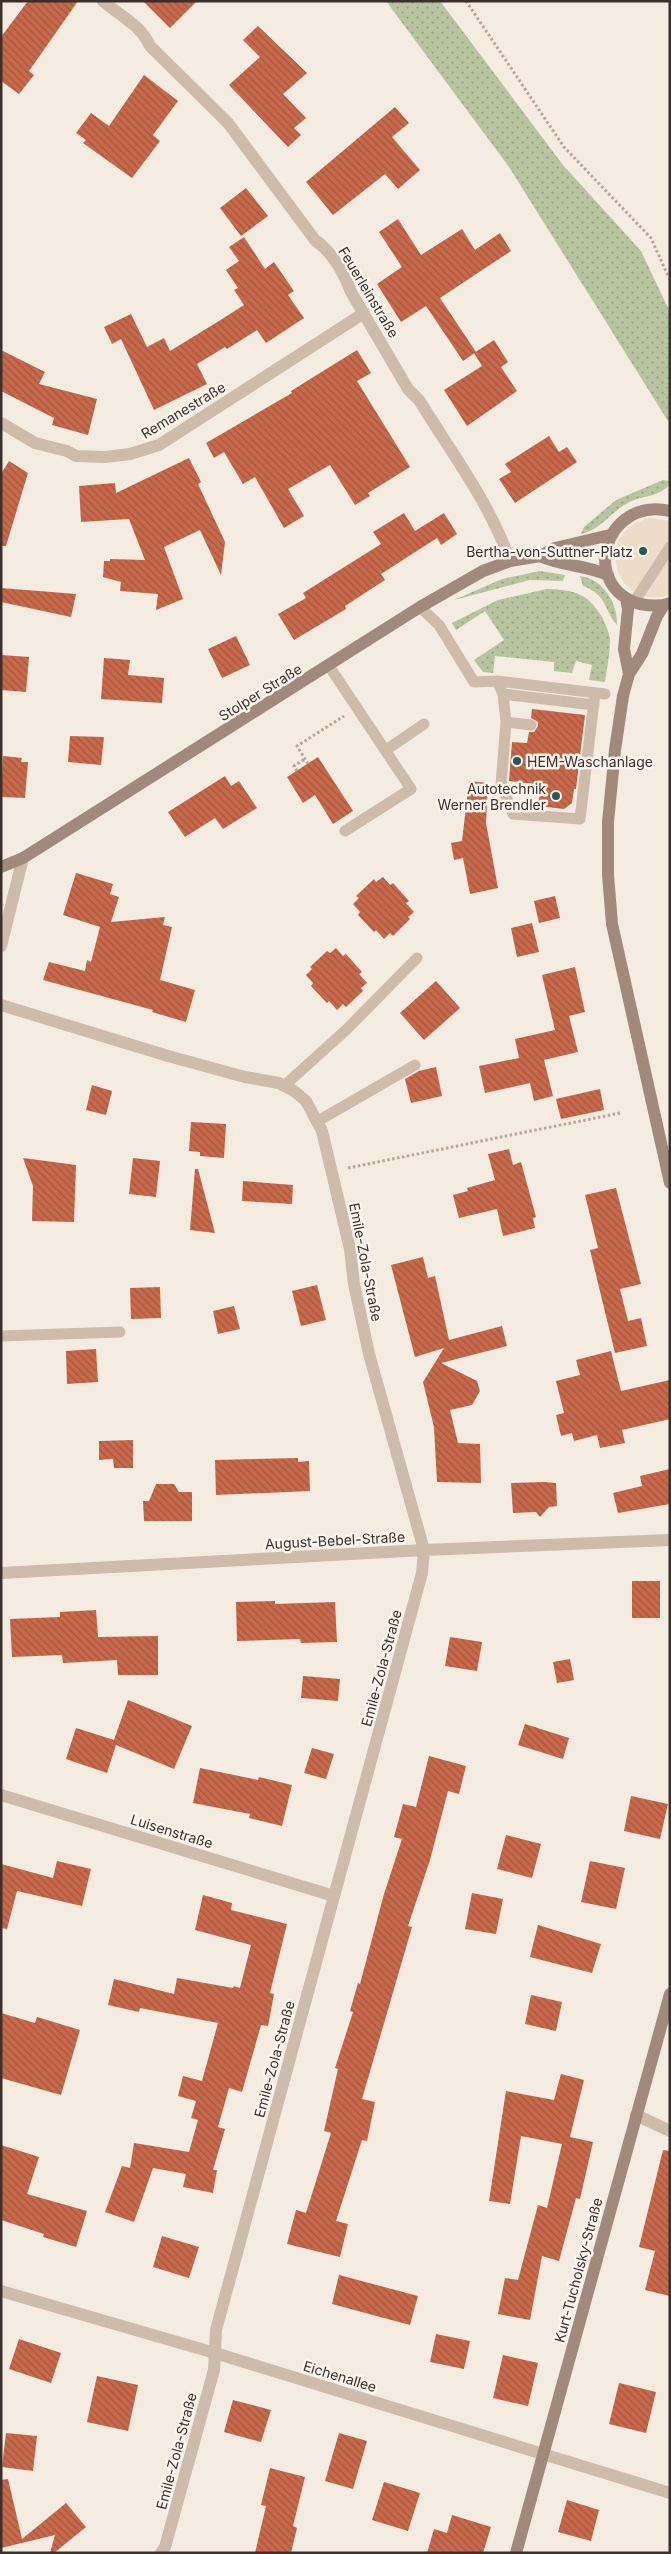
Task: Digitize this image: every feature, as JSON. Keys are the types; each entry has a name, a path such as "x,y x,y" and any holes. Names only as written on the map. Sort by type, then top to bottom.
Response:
{"main road":[{"path":"667,604 649,606 630,600 615,588 608,575 605,561 610,535 623,519 640,510 665,510 670,499"},
{"name":"Stolper Straße","path":"1,867 22,858 420,608 483,571 510,561 540,556 555,548 610,535"},
{"name":"Stolper Straße","path":"540,556 556,564 583,566 608,575"},
{"path":"630,600 624,649 628,674 615,750 608,822 608,876 612,924 670,1183"},
{"path":"628,674 642,654 657,616 667,604"},
{"name":"Kurt-Tucholsky-Straße","path":"516,2553 670,1994"}],"street":[{"name":"Feuerleinstraße","path":"103,1 120,12 133,24 146,38 150,46 228,123 316,240 324,246 346,279 351,292 408,389 419,400 501,533 510,561"},
{"name":"Remanestraße","path":"2,425 34,443 67,451 76,456 105,457 145,451 159,445 364,313"},
{"path":"1,946 22,858"},
{"name":"Emile-Zola-Straße","path":"1,1005 168,1056 284,1086 306,1101 318,1121 332,1172 369,1354 424,1550 422,1573 216,2330 214,2370 165,2547 161,2553"},
{"name":"August-Bebel-Straße","path":"1,1573 424,1550 670,1540"},
{"name":"Luisenstraße","path":"1,1795 334,1896"},
{"path":"636,2115 670,2131"},
{"name":"Eichenallee","path":"1,2291 215,2353 670,2493"}],"lane":[{"path":"630,600 670,547"},
{"path":"420,608 439,625 474,682 497,681 600,693 594,705 588,730 580,819 513,814 501,785 506,722 503,694 497,681"},
{"path":"329,666 411,789 345,831"},
{"path":"503,694 594,705"},
{"path":"506,722 530,725"},
{"path":"386,750 424,724"},
{"path":"284,1086 347,1029 418,958"},
{"path":"318,1121 415,1065"},
{"path":"1,1336 120,1332"}],"path":[{"path":"466,1 564,147 651,238 670,280"},
{"path":"308,764 296,746 357,707"},
{"path":"297,770 294,766 305,759"},
{"path":"332,1172 620,1113"}],"green space":[{"path":"386,1 440,1 563,165 641,251 670,312 670,420 668,421 509,167"},
{"path":"663,480 670,481 670,484 662,491 634,500 620,508 596,528 581,534 584,527 616,500"},
{"path":"540,571 565,575 563,581 530,580 454,600 502,579"},
{"path":"580,576 596,582 607,593 615,608 617,625 597,594 583,586"},
{"path":"547,589 565,590 579,594 591,603 602,617 610,639 605,682 589,680 592,665 576,661 572,673 554,671 554,662 495,656 493,673 483,672 474,660 504,640 485,611 456,630 452,623 498,600"}],"shaded area":[{"name":"Bertha-von-Suttner-Platz","path":"648,518 670,521 670,594 663,597 649,597 635,593 625,584 618,572 615,558 617,544 624,532 635,523"}],"building":[{"path":"28,1 78,1 29,71 34,75 19,94 1,81 1,37"},
{"path":"143,1 197,1 170,28"},
{"path":"258,26 307,73 283,94 306,118 294,128 301,135 288,147 229,85 260,57 243,40"},
{"path":"144,75 178,101 153,135 160,141 132,178 83,143 86,140 76,133 91,113 109,126"},
{"path":"395,107 409,123 392,137 420,170 398,189 385,174 333,215 306,182"},
{"path":"246,188 268,216 241,236 220,208"},
{"path":"398,219 421,255 462,229 475,250 500,233 511,251 440,298 476,352 463,361 426,306 401,322 377,284 402,267 379,232"},
{"path":"244,237 265,269 274,262 294,291 288,295 304,318 266,343 257,330 227,349 225,347 197,364 207,384 154,410 121,339 112,344 104,327 131,314 147,347 164,338 170,351 244,305 234,290 238,288 226,270 239,261 229,247"},
{"path":"494,340 508,362 501,367 517,391 467,426 444,390 482,366 474,353"},
{"path":"1,350 45,372 39,384 97,399 88,435 52,425 54,418 1,391"},
{"path":"357,350 371,373 357,381 410,467 368,493 370,496 355,505 330,465 288,489 304,516 284,528 255,477 243,484 224,452 214,458 206,443 292,393 291,391"},
{"path":"549,436 559,452 567,447 577,462 515,503 499,479 511,472 505,464"},
{"path":"189,458 201,482 198,484 225,542 221,575 200,530 164,547 183,599 156,610 158,594 120,591 121,582 103,577 104,561 110,561 110,559 145,560 129,519 81,522 79,486 115,483 116,493"},
{"path":"9,461 28,473 6,546 1,546 1,474"},
{"path":"404,513 415,531 444,513 457,534 441,545 437,538 381,574 385,580 345,606 346,609 294,640 278,614 306,598 303,593 381,544 373,532"},
{"path":"1,588 76,594 71,617 1,602"},
{"path":"236,636 250,665 222,678 208,649"},
{"path":"1,655 29,657 26,692 1,690"},
{"path":"104,658 130,660 128,675 164,678 162,703 101,699"},
{"path":"532,709 585,715 576,789 574,789 572,803 564,809 538,806 541,785 509,781 512,742 527,743 529,732 534,732 538,726 538,722 531,718"},
{"path":"70,736 104,737 101,765 68,762"},
{"path":"3,756 22,758 21,762 28,762 25,798 1,797"},
{"path":"318,757 353,811 333,824 315,795 303,803 287,777"},
{"path":"225,776 231,786 239,781 257,808 223,829 215,818 185,837 168,812"},
{"path":"469,781 488,783 486,823 498,888 470,894 463,858 454,860 451,843 462,841"},
{"path":"76,873 113,884 110,894 119,897 111,922 165,917 163,925 172,927 160,980 195,990 186,1022 152,1012 153,1010 43,980 49,962 85,971 87,960 91,962 100,927 63,915"},
{"path":"383,877 390,885 393,883 409,901 406,903 414,912 408,917 410,919 393,936 390,933 384,939 376,930 374,932 358,915 360,912 353,904 359,898 356,896 374,879 376,882"},
{"path":"555,896 560,918 539,923 534,901"},
{"path":"532,923 539,952 517,957 511,928"},
{"path":"336,948 343,956 346,954 362,972 359,974 367,983 361,988 363,991 346,1007 343,1004 337,1010 329,1001 327,1003 311,986 313,983 306,975 312,969 310,967 327,951 330,953"},
{"path":"575,967 585,1012 569,1016 578,1052 544,1060 553,1096 534,1101 530,1083 485,1093 479,1066 519,1058 515,1039 555,1030 542,975"},
{"path":"436,981 460,1008 424,1040 400,1013"},
{"path":"436,1067 442,1096 411,1103 405,1079 419,1071"},
{"path":"92,1085 112,1091 106,1115 86,1110"},
{"path":"600,1089 604,1110 561,1119 556,1099"},
{"path":"191,1122 226,1124 224,1158 200,1156 200,1152 189,1151"},
{"path":"509,1149 513,1165 521,1162 536,1217 533,1218 535,1228 503,1236 497,1209 459,1218 453,1195 468,1191 467,1188 495,1180 488,1154"},
{"path":"23,1158 76,1165 74,1222 32,1221 33,1186"},
{"path":"133,1158 160,1161 156,1197 129,1194"},
{"path":"195,1169 198,1169 215,1233 190,1230"},
{"path":"243,1181 293,1185 292,1204 242,1201"},
{"path":"616,1188 641,1284 620,1289 628,1321 641,1318 647,1346 615,1353 590,1250 598,1248 585,1195"},
{"path":"423,1257 428,1278 435,1276 449,1340 502,1326 507,1346 441,1363 477,1381 480,1391 472,1405 450,1410 458,1443 480,1444 481,1483 437,1482 434,1427 423,1382 444,1348 415,1357 391,1265"},
{"path":"317,1285 326,1320 301,1326 292,1291"},
{"path":"160,1287 161,1318 131,1319 130,1288"},
{"path":"234,1306 240,1329 218,1334 213,1311"},
{"path":"96,1349 98,1382 67,1384 66,1351"},
{"path":"611,1351 621,1391 670,1380 670,1419 622,1430 625,1443 600,1448 597,1435 574,1441 572,1433 561,1436 556,1415 564,1413 556,1381 580,1375 576,1360"},
{"path":"133,1440 133,1468 114,1468 113,1459 99,1460 99,1441"},
{"path":"298,1458 298,1462 309,1461 310,1491 216,1495 215,1460"},
{"path":"670,1469 670,1504 618,1513 613,1493 642,1486 640,1476"},
{"path":"511,1483 556,1483 557,1506 549,1507 540,1517 536,1512 513,1513"},
{"path":"156,1484 174,1484 179,1492 192,1492 192,1521 144,1521 143,1501 149,1501"},
{"path":"632,1581 660,1581 660,1618 632,1618"},
{"path":"275,1601 275,1604 335,1602 337,1642 301,1643 300,1639 237,1641 236,1602"},
{"path":"96,1610 98,1637 158,1636 158,1675 118,1675 117,1660 63,1663 62,1655 12,1657 10,1619 60,1617 60,1612"},
{"path":"450,1637 482,1642 477,1671 445,1666"},
{"path":"570,1659 574,1680 557,1683 553,1662"},
{"path":"303,1676 340,1679 338,1701 301,1698"},
{"path":"128,1700 192,1726 174,1769 116,1745 107,1773 66,1759 76,1728 114,1740"},
{"path":"525,1724 569,1738 563,1759 518,1745"},
{"path":"312,1748 334,1754 326,1779 304,1773"},
{"path":"429,1756 466,1766 459,1794 448,1791 430,1860 408,1926 412,1927 362,2099 375,2102 367,2141 362,2140 336,2221 348,2224 340,2257 287,2244 296,2210 306,2213 331,2133 324,2131 338,2069 335,2068 353,2012 350,2011 358,1983 360,1984 384,1894 402,1839 394,1837 403,1804 416,1807"},
{"path":"200,1768 258,1780 259,1777 292,1785 282,1826 249,1818 250,1814 193,1803"},
{"path":"631,1796 668,1804 660,1839 624,1831"},
{"path":"506,1835 541,1844 532,1878 497,1869"},
{"path":"57,1861 91,1869 82,1906 17,1891 7,1929 1,1928 1,1864 53,1878"},
{"path":"590,1861 625,1868 616,1909 581,1902"},
{"path":"472,1893 503,1899 496,1934 465,1929"},
{"path":"203,1895 232,1903 231,1910 287,1924 270,1993 274,1994 268,2026 261,2025 242,2092 229,2088 218,2127 225,2129 213,2170 217,2170 213,2193 183,2187 186,2174 153,2168 134,2222 105,2212 122,2166 130,2168 134,2143 189,2152 198,2120 191,2118 196,2101 178,2096 183,2076 202,2081 218,2023 140,2008 139,2012 108,2005 114,1979 174,1994 177,1978 240,1988 251,1945 195,1930"},
{"path":"538,1925 601,1944 592,1973 530,1957"},
{"path":"531,1995 562,2002 556,2031 525,2024"},
{"path":"1,2013 35,2023 37,2017 80,2030 61,2095 1,2078"},
{"path":"561,2074 584,2080 570,2137 593,2142 580,2199 576,2198 559,2261 542,2256 530,2320 498,2314 505,2278 518,2280 538,2205 547,2208 562,2144 521,2136 510,2204 489,2201 506,2091 554,2100"},
{"path":"1,2145 39,2157 27,2194 87,2211 76,2247 43,2237 44,2234 1,2220"},
{"path":"663,2150 670,2151 670,2296 645,2290 655,2251 639,2247"},
{"path":"162,2236 199,2247 189,2278 153,2267"},
{"path":"339,2275 418,2296 410,2325 332,2304"},
{"path":"436,2334 470,2341 464,2369 430,2362"},
{"path":"19,2339 61,2353 51,2383 9,2369"},
{"path":"503,2355 538,2363 528,2406 493,2398"},
{"path":"97,2376 138,2385 128,2431 87,2422"},
{"path":"619,2383 656,2392 646,2433 609,2424"},
{"path":"233,2400 271,2410 261,2442 224,2432"},
{"path":"6,2433 37,2436 33,2471 2,2467"},
{"path":"339,2433 367,2441 353,2489 325,2481"},
{"path":"270,2468 305,2477 293,2526 297,2528 291,2553 255,2553 266,2506 261,2505"},
{"path":"8,2479 22,2539 66,2503 86,2527 54,2553 50,2553 55,2535 1,2548 1,2480"},
{"path":"384,2482 420,2493 408,2531 372,2520"},
{"path":"567,2500 599,2510 591,2541 558,2532"},
{"path":"452,2515 491,2527 483,2553 427,2553 434,2529 447,2533"}],"place":[{"name":"Bertha-von-Suttner-Platz","path":"643,551"},
{"name":"HEM-Waschanlage","path":"517,761"},
{"name":"Autotechnik Werner Brendler","path":"556,796"}]}
